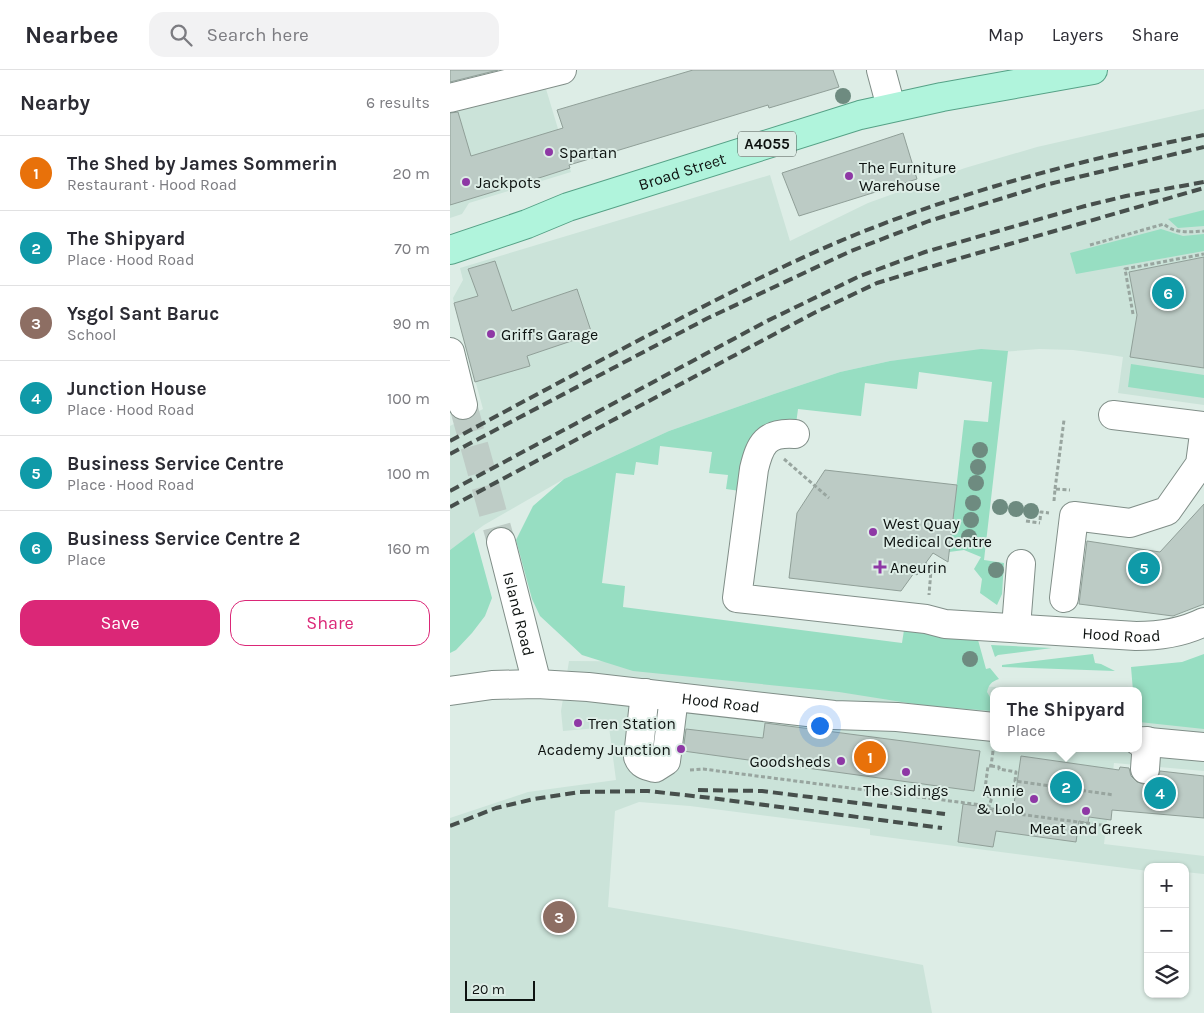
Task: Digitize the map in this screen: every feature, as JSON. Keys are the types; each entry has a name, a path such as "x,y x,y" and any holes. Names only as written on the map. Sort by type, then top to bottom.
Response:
{"main road":[{"name":"Broad Street","path":"450,250 527,224 568,207 860,115 891,107 1093,70"}],"street":[{"path":"450,98 562,70"},
{"path":"882,70 891,107"},
{"path":"450,352 463,405"},
{"path":"1114,414 1204,426"},
{"path":"764,443 768,439 783,434 795,434"},
{"path":"1064,598 1074,516 1130,524 1167,511 1200,464 1204,434"},
{"name":"Hood Road","path":"764,443 758,450 754,469 737,598 936,622 1157,636 1189,630 1204,622"},
{"name":"Island Road","path":"501,542 537,684"},
{"path":"1016,628 1021,564"},
{"name":"Hood Road","path":"450,691 492,685 537,684 588,687 834,715 897,717 990,727"},
{"path":"645,694 638,757 640,762 655,768 666,761 674,697"},
{"path":"1145,770 1143,741 1204,747"}],"path":[{"path":"1090,245 1164,224 1168,228 1177,231 1204,231"},
{"path":"1133,314 1125,269 1204,254"},
{"path":"1056,489 1064,420"},
{"path":"764,443 829,498"},
{"path":"1026,522 1040,523"},
{"path":"925,563 931,570 936,622"},
{"path":"993,752 991,766 988,766 984,796 992,797 988,810 1108,826"},
{"path":"991,766 1016,772 1015,781 1114,795"},
{"path":"688,770 703,770 989,806"}],"shaded area":[{"path":"543,79 571,172 469,203 462,214 450,218 450,103"},
{"path":"1204,109 1204,405 1118,393 1123,357 1111,355 1073,350 1039,349 890,361 840,372 669,431 564,479 484,525 450,550 450,426 483,409 453,298 463,280 460,268 770,175 790,241 868,203 965,168 1037,147"},
{"path":"569,661 723,662 993,687 990,687 990,752 1142,752 1142,699 1204,670 1204,771 1114,763 1104,844 1204,856 1204,874 1189,872 1189,863 1144,863 1144,870 870,835 870,829 690,806 639,802 615,811 608,907 923,965 932,1013 450,1013 450,818 528,792 616,780 609,727 563,731 561,711"}],"green space":[{"path":"1204,210 1204,226 1178,228 1168,219"},
{"path":"1161,229 1183,236 1204,234 1204,251 1076,274 1070,253"},
{"path":"981,349 1008,351 984,560 1004,563 1002,594 997,605 980,593 982,579 974,569 981,557 964,550 949,552 964,420 988,422 992,382 919,372 917,389 865,383 861,416 798,409 796,424 757,433 752,437 745,450 740,491 726,489 728,475 709,473 712,452 660,446 658,465 636,462 634,475 616,473 602,583 625,586 623,607 902,643 904,630 979,635 978,640 986,669 990,668 999,679 991,684 987,692 990,697 990,711 927,706 839,692 633,671 582,655 540,616 532,599 516,540 533,506 564,479 669,431 840,372 890,361"},
{"path":"1131,364 1204,375 1204,398 1128,387"},
{"path":"474,532 492,598 485,616 456,650 450,653 450,550"},
{"path":"991,645 1052,648 998,655 995,657"},
{"path":"1093,654 1095,663 1115,671 1002,667 1002,665"},
{"path":"1204,654 1204,729 1142,722 1142,687 1133,687 1131,667 1182,662"}],"building":[{"path":"450,70 498,70 450,82"},
{"path":"693,70 833,70 839,87 769,108 768,105 569,165 570,168 450,205 450,113 458,112 471,156 563,128 557,110"},
{"name":"The Furniture Warehouse","path":"903,133 917,179 799,216 782,173"},
{"path":"1204,257 1204,368 1130,357 1137,315 1129,272"},
{"name":"Griff's Garage","path":"495,261 512,311 577,289 592,334 527,356 530,366 475,382 454,303 478,296 468,269"},
{"name":"West Quay Medical Centre","path":"825,470 957,485 948,562 933,553 917,575 914,573 901,591 789,578 797,513"},
{"path":"1204,504 1204,604 1173,616 1079,604 1087,541 1160,552"},
{"name":"The Sidings","path":"765,723 980,751 974,791 683,751 686,729 763,738"},
{"path":"1021,756 1119,770 1120,767 1129,768 1131,776 1137,782 1143,784 1152,783 1158,778 1160,771 1204,776 1204,818 1112,810 1111,820 1089,817 1088,823 1079,821 1076,842 996,831 993,847 958,842 963,804 1013,811"}],"tunnel":[{"path":"463,405 501,542"}],"railway":[{"path":"450,441 711,302 832,244 899,218 985,189 1116,154 1204,135"},
{"path":"450,454 708,318 851,251 929,221 1045,185 1204,147"},
{"path":"450,491 767,321 860,276 925,252 1085,206 1126,196 1204,182"},
{"path":"450,507 814,313 877,283 1204,188"},
{"path":"698,790 762,791 945,814"},
{"path":"450,826 496,808 534,799 580,792 648,791 942,828"}],"place":[{"name":"Spartan","path":"549,152"},
{"name":"The Furniture Warehouse","path":"849,176"},
{"name":"Jackpots","path":"466,182"},
{"name":"Business Service Centre 2","path":"1168,293"},
{"name":"Griff's Garage","path":"491,334"},
{"name":"West Quay Medical Centre","path":"873,532"},
{"name":"Aneurin","path":"880,567"},
{"name":"Business Service Centre","path":"1144,568"},
{"name":"Tren Station","path":"578,723"},
{"name":"Academy Junction","path":"681,749"},
{"name":"The Shed by James Sommerin","path":"870,757"},
{"name":"Goodsheds","path":"841,761"},
{"name":"The Sidings","path":"906,772"},
{"name":"The Shipyard","path":"1066,787"},
{"name":"Junction House","path":"1160,793"},
{"name":"Annie & Lolo","path":"1034,799"},
{"name":"Meat and Greek","path":"1086,811"},
{"name":"Ysgol Sant Baruc","path":"559,917"}]}
